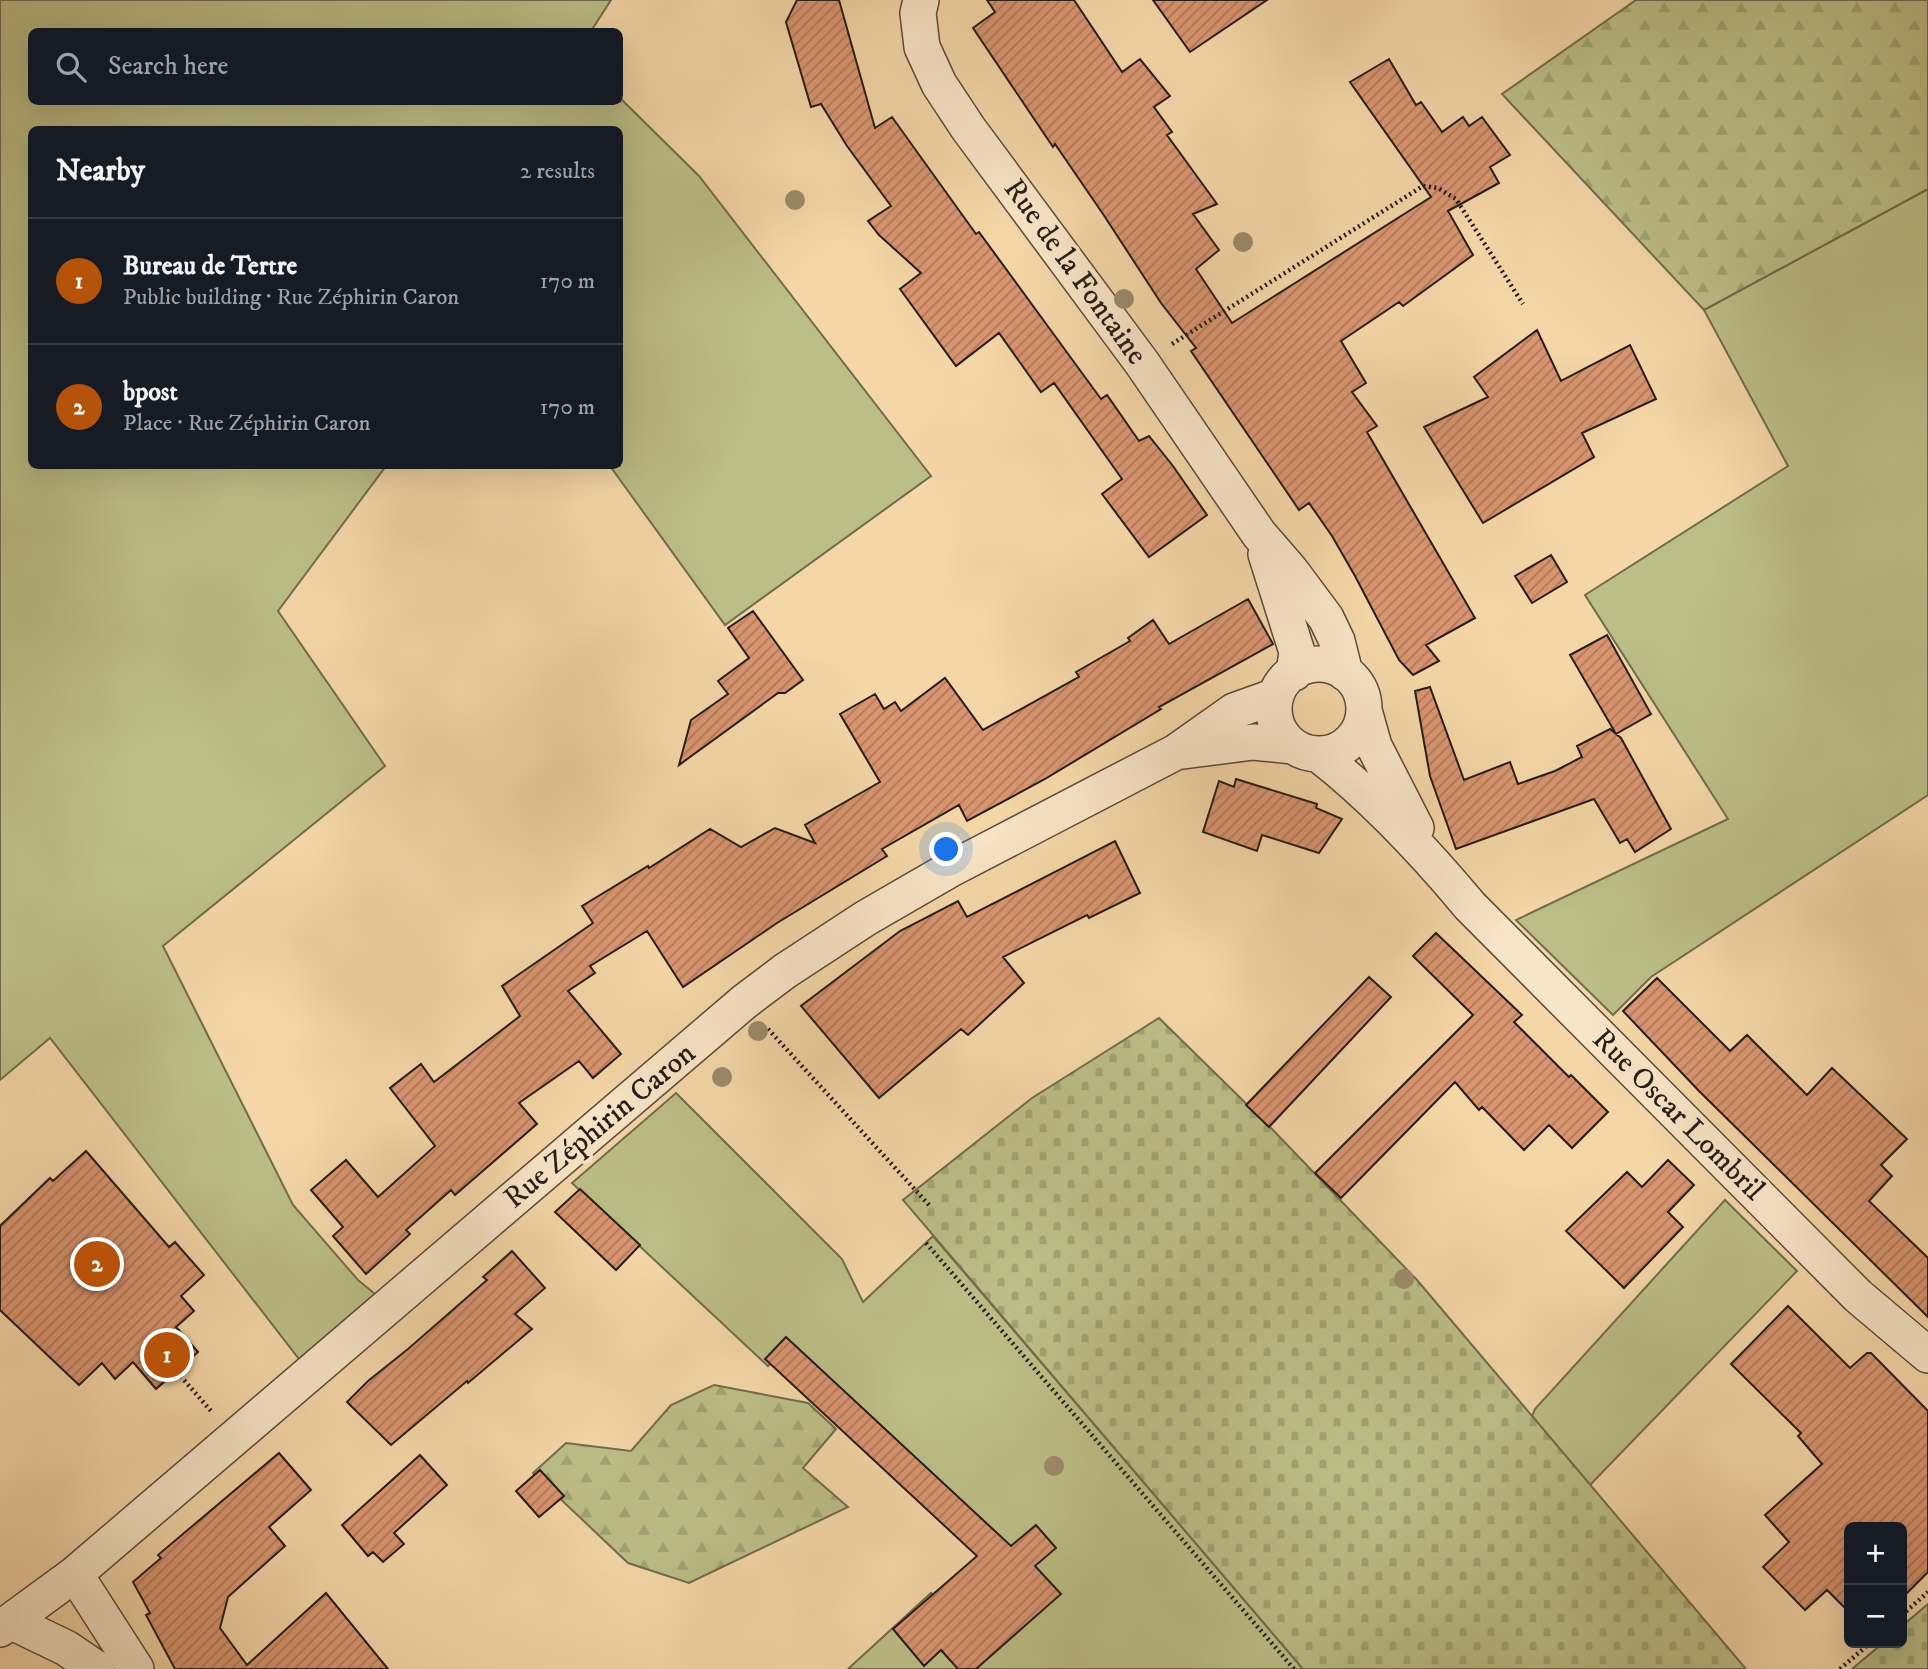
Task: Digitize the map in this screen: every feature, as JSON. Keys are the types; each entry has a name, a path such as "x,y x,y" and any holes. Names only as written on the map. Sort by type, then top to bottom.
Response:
{"street":[{"name":"Rue de la Fontaine","path":"921,0 918,13 922,47 939,84 968,128 1142,363 1259,534 1326,618 1337,641 1345,673"},
{"name":"Rue de la Fontaine","path":"1259,534 1287,614 1297,652 1285,684"},
{"path":"1319,664 1337,668 1345,673 1353,679 1362,695 1365,714 1359,732 1346,746 1329,754 1306,750 1280,733 1274,715 1285,684 1300,668 1319,664"},
{"name":"Rue Zéphirin Caron","path":"6,1626 75,1574 744,1002 785,971 878,911 949,870 1176,752 1234,711 1285,684"},
{"name":"Rue Oscar Lombril","path":"1365,714 1374,746 1436,865"},
{"name":"Rue Zéphirin Caron","path":"1176,752 1253,742 1306,750"},
{"name":"Rue Oscar Lombril","path":"1306,750 1348,777 1436,865 1470,906 1858,1296 1928,1355"},
{"path":"75,1574 136,1669"},
{"path":"6,1626 66,1648 97,1669"}],"path":[{"path":"1142,363 1423,186 1438,188 1456,199 1523,304"},
{"path":"744,1002 930,1206"},
{"path":"926,1243 1294,1669"},
{"path":"177,1372 233,1437"},
{"path":"1907,1611 1928,1592"},
{"path":"1840,1669 1864,1648"}],"green space":[{"path":"0,0 611,0 593,28 28,28 28,105 623,105 623,101 699,176 931,476 725,625 612,469 623,469 623,126 28,126 28,469 384,469 278,611 385,766 163,946 293,1205 358,1280 375,1294 299,1359 50,1038 0,1080"},
{"path":"1636,0 1928,0 1928,189 1704,310 1502,94"},
{"path":"1928,189 1928,795 1651,977 1613,1015 1516,920 1728,819 1585,595 1788,466 1704,310"},
{"path":"1159,1018 1271,1128 1417,1280 1746,1669 1303,1669 903,1200 1032,1098"},
{"path":"676,1093 842,1259 863,1302 933,1236 1303,1669 848,1669 931,1593 941,1603 1005,1544 789,1344 768,1366 572,1183"},
{"path":"1725,1200 1797,1271 1590,1485 1532,1416 1535,1409"},
{"path":"714,1385 808,1403 836,1429 803,1468 848,1507 689,1583 628,1563 533,1473 566,1443 631,1451 671,1405"},
{"path":"1928,1604 1928,1669 1852,1669 1877,1648 1907,1648 1907,1622"}],"building":[{"path":"797,0 839,0 875,128 892,117 976,234 979,232 1101,399 1107,395 1139,441 1149,436 1207,515 1149,557 1102,494 1122,479 1054,383 1041,392 999,333 956,366 900,289 921,273 879,235 868,221 891,206 847,146 821,104 811,107 786,22"},
{"path":"987,0 1074,0 1122,72 1140,59 1170,96 1154,107 1172,132 1167,135 1217,204 1193,214 1219,250 1196,269 1232,323 1431,197 1350,82 1389,59 1416,105 1421,102 1442,132 1463,117 1469,126 1482,117 1510,155 1490,167 1499,183 1448,211 1473,255 1403,306 1399,302 1341,341 1366,383 1352,392 1377,426 1367,432 1475,618 1426,645 1439,661 1413,675 1399,660 1332,536 1309,503 1299,510 1191,351 1196,348 1161,303 1103,214 1055,144 1053,147 973,28 995,12"},
{"path":"1153,0 1267,0 1190,52"},
{"path":"1537,330 1561,381 1630,345 1656,399 1582,433 1594,457 1483,523 1424,427 1488,397 1474,377"},
{"path":"1551,555 1567,582 1532,603 1515,576"},
{"path":"1248,599 1273,644 1159,707 1161,709 1045,779 967,821 959,805 882,849 887,856 777,923 683,987 647,931 590,966 595,973 568,991 621,1054 593,1078 579,1061 519,1103 537,1124 455,1195 451,1190 406,1230 410,1234 366,1274 333,1236 343,1227 311,1190 346,1160 378,1197 435,1146 390,1088 421,1064 434,1082 520,1016 502,986 593,923 582,906 710,829 741,847 775,828 815,843 805,825 880,782 840,714 875,694 884,709 895,702 901,711 945,678 983,730 1079,677 1076,672 1130,641 1128,638 1153,620 1169,644"},
{"path":"753,611 803,680 785,693 778,693 679,765 691,720 728,694 718,681 749,658 728,628"},
{"path":"1607,635 1651,714 1616,734 1570,655"},
{"path":"1430,687 1464,780 1510,762 1518,784 1555,771 1582,757 1577,746 1610,729 1621,738 1671,829 1635,852 1627,839 1620,843 1594,799 1456,849 1430,776 1415,691"},
{"path":"1236,779 1317,804 1316,808 1342,819 1319,853 1262,835 1257,851 1203,832 1219,781 1234,787"},
{"path":"1115,841 1140,893 1089,918 1087,915 1003,957 1024,983 968,1035 961,1029 879,1098 801,1006 900,931 958,901 967,917"},
{"path":"1436,933 1522,1015 1514,1022 1608,1112 1572,1148 1549,1125 1524,1150 1482,1107 1479,1110 1455,1082 1341,1198 1315,1173 1473,1015 1413,956"},
{"path":"1369,977 1391,997 1269,1127 1246,1105"},
{"path":"1657,978 1730,1051 1747,1035 1807,1095 1832,1068 1907,1139 1881,1165 1892,1176 1869,1201 1928,1258 1928,1317 1699,1091 1623,1011"},
{"path":"86,1151 169,1247 175,1242 204,1275 181,1296 194,1311 176,1327 198,1352 156,1389 133,1362 115,1379 102,1363 79,1385 0,1310 0,1226 50,1178 53,1181"},
{"path":"1668,1160 1694,1185 1668,1212 1683,1227 1624,1288 1566,1231 1627,1172 1642,1187"},
{"path":"580,1189 640,1245 616,1270 555,1212"},
{"path":"512,1251 545,1288 515,1314 532,1329 391,1445 347,1402 487,1280 483,1277"},
{"path":"1788,1306 1850,1368 1867,1353 1871,1353 1928,1411 1928,1572 1907,1593 1907,1522 1844,1522 1844,1607 1827,1590 1805,1610 1763,1567 1789,1542 1765,1515 1822,1464 1798,1436 1801,1433 1731,1364"},
{"path":"786,1337 1011,1546 1036,1525 1056,1548 1035,1566 1061,1594 976,1669 958,1669 941,1650 924,1666 893,1629 977,1556 765,1359"},
{"path":"279,1453 311,1490 269,1527 285,1546 228,1597 220,1628 247,1665 326,1593 388,1669 175,1669 146,1615 150,1613 133,1582 161,1558 158,1555"},
{"path":"420,1455 447,1485 394,1533 404,1544 383,1562 373,1552 368,1556 342,1525"},
{"path":"540,1470 564,1496 539,1517 516,1491"}],"place":[{"name":"bpost","path":"97,1264"},
{"name":"Bureau de Tertre","path":"167,1355"}]}
